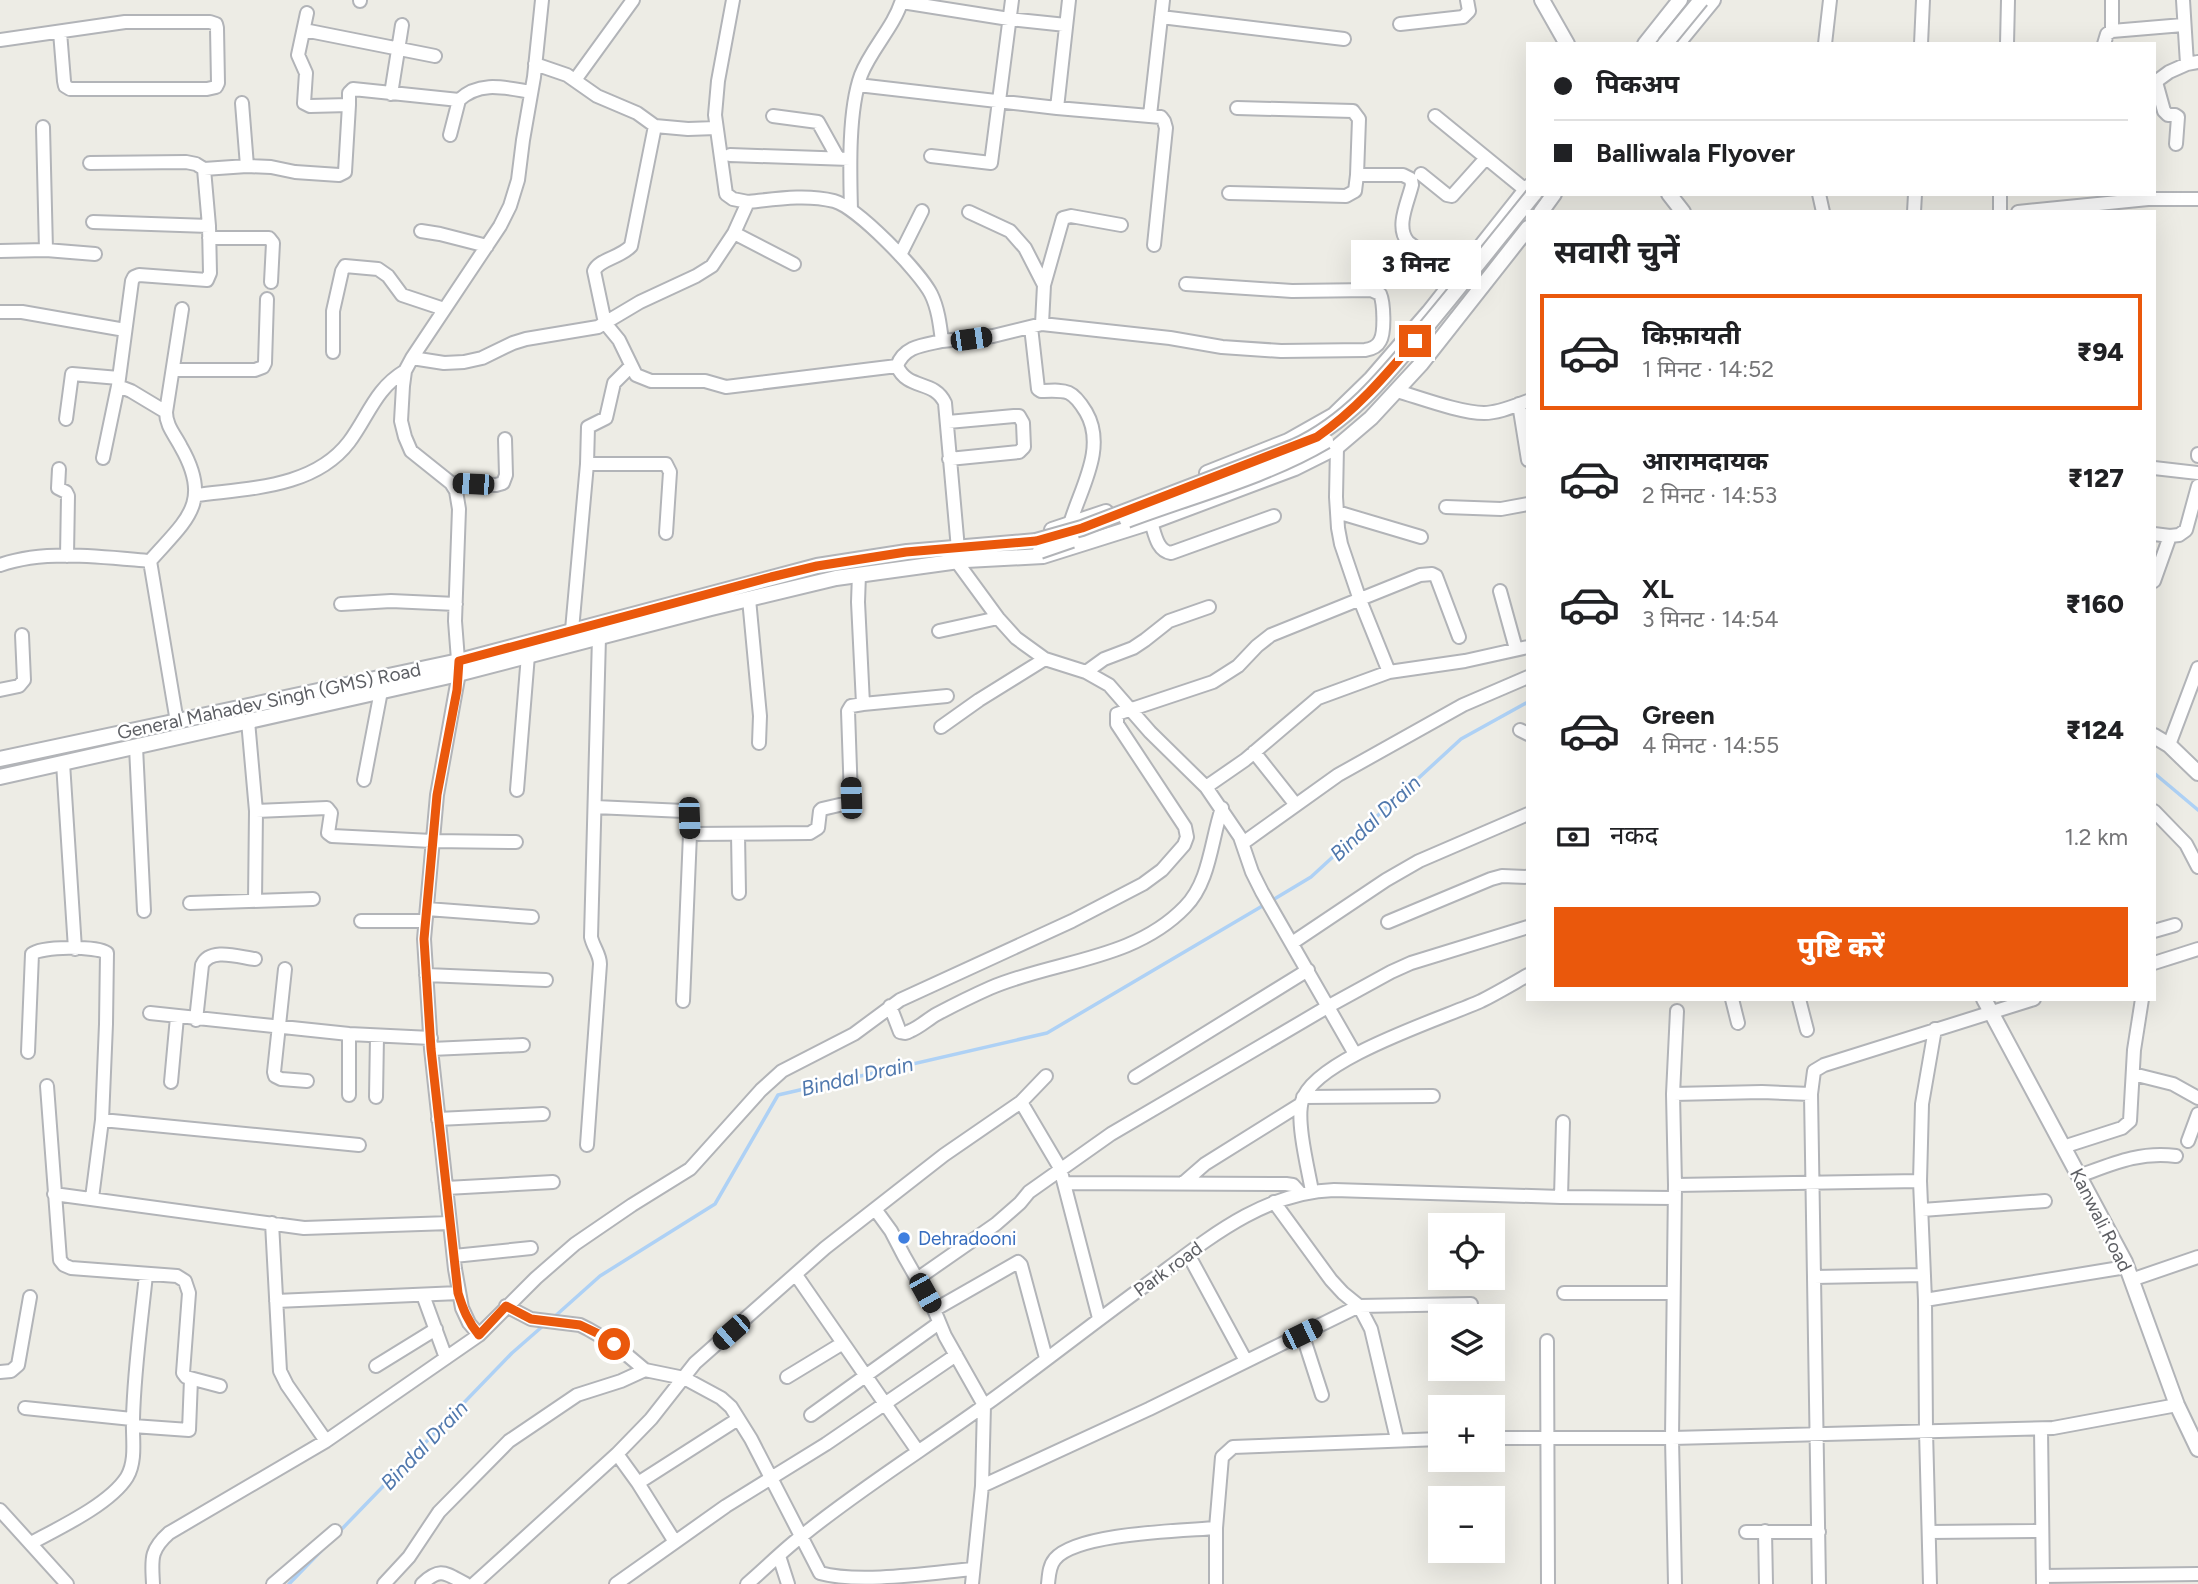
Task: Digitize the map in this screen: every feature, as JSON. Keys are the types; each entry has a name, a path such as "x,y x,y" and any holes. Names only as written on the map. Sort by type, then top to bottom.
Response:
{"street":[{"path":"479,1335 466,1315 458,1293 438,1119 424,939 437,795 459,667 456,604 459,509 456,491 451,483 411,451 401,421 405,371 510,206 518,180 542,0"},
{"path":"575,80 633,0"},
{"path":"733,0 718,81 715,115 726,194 733,199 748,202 792,197 836,201 851,210 900,255 930,292 937,309 942,341"},
{"path":"931,156 991,163 1012,0"},
{"path":"1057,108 1069,0"},
{"path":"1150,114 1163,0"},
{"path":"1400,24 1463,17 1469,11 1467,0"},
{"path":"1542,0 1566,42"},
{"path":"1660,42 1693,0"},
{"path":"1667,42 1701,0"},
{"path":"1679,42 1713,0"},
{"path":"1825,42 1830,0"},
{"path":"1921,42 1923,0"},
{"path":"2007,42 2008,0"},
{"path":"2112,0 2112,31"},
{"path":"2156,81 2169,72 2192,63 2183,25 2183,0"},
{"path":"851,210 844,158 858,85 867,63 902,1 1009,19 1066,24"},
{"path":"1647,42 1676,5 1691,27"},
{"path":"307,13 298,59 306,73 304,103 310,106 349,105"},
{"path":"1161,17 1344,39"},
{"path":"0,40 60,32 136,22 213,23 216,24 218,32 218,83 207,89 70,89 65,86 60,32"},
{"path":"391,94 402,25"},
{"path":"2105,42 2112,31 2183,25"},
{"path":"304,30 435,56"},
{"path":"535,64 575,80 597,96 637,113 655,126 716,128"},
{"path":"858,85 1160,117 1166,128 1154,245"},
{"path":"2156,85 2164,111 2168,115 2178,117 2176,144"},
{"path":"450,135 459,100 469,92 483,87 531,92"},
{"path":"90,163 186,162 204,169 247,166 343,174 347,169 349,93 353,89 459,100"},
{"path":"242,103 247,166"},
{"path":"1229,193 1346,196 1355,191 1357,175 1359,119 1353,111 1237,108"},
{"path":"773,116 818,122 844,158"},
{"path":"1436,116 1526,190"},
{"path":"655,126 631,246 624,254 598,264 594,271 605,323 619,340 636,375 652,381 705,380 726,387 897,366"},
{"path":"43,127 46,250"},
{"path":"730,155 844,158"},
{"path":"1421,174 1452,196 1486,158"},
{"path":"103,458 119,382 134,277 139,275 207,279 211,273 204,169"},
{"path":"1357,175 1407,176 1412,185 1402,223 1403,237 1455,276"},
{"name":"General Mahadev Singh (GMS) Road","path":"1031,548 1039,534 1133,503 1288,441 1334,415 1371,379 1429,312 1501,220 1526,195"},
{"path":"1031,548 1294,447 1317,437 1336,424 1393,366 1526,196"},
{"path":"1671,196 1681,210"},
{"path":"2048,210 2148,199 2198,199"},
{"path":"412,358 444,363 464,362 482,358 526,339 591,329 605,323 712,265 734,233 748,202"},
{"path":"900,255 922,211"},
{"path":"969,212 1010,231 1025,248 1044,285"},
{"path":"1031,548 1261,472 1309,451 1336,435 1362,413 1389,383 1526,214"},
{"path":"1070,524 1092,463 1094,435 1091,421 1073,395 1062,390 1038,389 1037,325 1044,285 1063,218 1072,216 1121,225"},
{"path":"1501,220 1524,233"},
{"path":"93,222 269,237 273,243 271,282"},
{"path":"421,231 486,246"},
{"path":"734,233 794,264"},
{"name":"General Mahadev Singh (GMS) Road","path":"0,759 459,667 572,630 817,566 906,552 957,555 1031,548 1043,556 1151,522 1295,468 1337,447 1371,418 1421,364 1524,233"},
{"path":"0,251 46,250 95,254"},
{"path":"333,352 333,311 345,266 378,269 402,295 444,309"},
{"path":"897,366 904,353 911,348 942,341 993,336 1037,325 1170,338 1222,347 1281,351 1365,350 1376,346 1383,335 1383,300 1380,294 1371,290 1292,291 1186,285"},
{"path":"173,370 263,368 267,299"},
{"path":"150,561 184,522 197,495 190,466 169,426 166,412 182,309"},
{"path":"0,312 49,316 125,330"},
{"path":"572,630 588,427 607,418 614,383 631,366"},
{"path":"897,366 906,379 934,389 941,394 945,403 957,555 998,618 1016,638 1045,659 1086,672 1109,685 1128,709 1206,787 1243,843 1262,892 1355,1054"},
{"path":"197,495 277,484 320,468 348,444 385,385 405,371"},
{"path":"66,419 72,374 119,382 166,412"},
{"path":"1397,391 1472,412 1485,413 1523,403 1526,437"},
{"path":"948,422 1019,416 1023,423 1024,447 1019,452 949,459"},
{"path":"451,483 503,483 506,475 505,439"},
{"path":"1337,447 1337,512 1341,544 1389,672"},
{"path":"587,464 666,464 670,472 666,533"},
{"path":"2156,468 2198,473"},
{"path":"59,470 58,488 68,496 67,556"},
{"path":"2156,534 2179,535 2186,530 2198,486"},
{"path":"1446,507 1501,509 1526,505"},
{"path":"1337,512 1422,537"},
{"path":"1151,522 1160,548 1171,553 1273,516"},
{"path":"2156,575 2170,536"},
{"path":"0,777 381,691 459,667 528,656 749,599 957,555"},
{"path":"0,565 21,559 67,556 150,561"},
{"path":"150,561 177,722"},
{"path":"859,574 863,704"},
{"path":"153,1584 152,1556 156,1547 169,1533 326,1441 479,1335 506,1306 575,1244 690,1169 761,1090 782,1071 855,1034 890,1006 919,990 1127,893 1153,877 1174,857 1187,837 1185,827 1117,724 1118,713 1213,682 1238,666 1256,646 1271,635 1420,575 1432,574 1439,581 1459,637"},
{"path":"1206,787 1254,752 1318,698 1389,672 1465,661 1522,648 1500,591"},
{"path":"749,599 760,716 759,743"},
{"path":"341,604 391,601 456,604"},
{"path":"1086,672 1104,659 1145,640 1169,621 1209,607"},
{"path":"939,631 998,618"},
{"path":"0,690 19,686 24,680 22,635"},
{"path":"587,1146 600,964 600,957 591,937 599,637"},
{"path":"517,790 528,656"},
{"path":"940,727 1045,659"},
{"path":"2169,745 2198,668"},
{"path":"1243,843 1338,775 1403,737 1463,705 1526,678"},
{"path":"364,779 381,691"},
{"path":"690,834 810,833 818,828 822,809 848,803 851,798 848,711 851,706 947,696"},
{"path":"248,721 256,811 255,901"},
{"path":"2156,737 2169,745 2198,773"},
{"path":"136,747 144,911"},
{"path":"1254,752 1296,805"},
{"path":"63,763 75,949"},
{"path":"595,807 684,811 689,818 683,1001"},
{"path":"256,811 327,808 331,813 328,833 332,836 516,842"},
{"path":"890,1006 898,1029 904,1034 990,988 1022,976 1108,953 1144,939 1169,922 1187,906 1196,893 1211,852 1222,808"},
{"path":"2156,813 2186,844 2198,867"},
{"path":"1292,943 1419,861 1526,815"},
{"path":"738,834 739,893"},
{"path":"1388,922 1491,878 1526,877"},
{"path":"190,903 313,899"},
{"path":"361,921 426,915 532,917"},
{"path":"2156,930 2175,925"},
{"path":"917,1279 1009,1214 1029,1192 1060,1168 1149,1110 1329,1006 1412,963 1526,928"},
{"path":"28,1052 32,954 40,950 75,949 103,950 107,953 102,1120 92,1198"},
{"path":"2156,962 2198,949"},
{"path":"196,1020 205,959 214,955 255,959"},
{"path":"285,969 275,1076 307,1081"},
{"path":"1135,1077 1308,970"},
{"path":"426,975 545,980"},
{"path":"1306,1192 1302,1101 1311,1085 1355,1054 1482,1000 1526,976"},
{"path":"1732,1001 1738,1023"},
{"path":"1800,1001 1807,1030"},
{"path":"1819,1584 1812,1079 1818,1067 1935,1029 1987,1006 2021,1001"},
{"path":"2063,1147 2126,1125 2130,1121 2134,1050 2143,1001"},
{"name":"Kanwali Road","path":"1987,1006 2129,1273 2178,1405 2192,1425 2198,1449"},
{"path":"1675,1584 1672,1438 1675,1191 1672,1094 1677,1010"},
{"path":"150,1013 431,1044 523,1045"},
{"path":"171,1082 177,1017"},
{"path":"1930,1584 1920,1181 1922,1104 1935,1029"},
{"path":"349,1034 349,1096"},
{"path":"376,1097 377,1036"},
{"path":"2133,1074 2173,1084 2198,1098"},
{"path":"474,1584 617,1454 651,1419 695,1363 825,1248 944,1155 1021,1102 1046,1076"},
{"path":"47,1086 57,1251 60,1261 71,1268 177,1276 185,1281 189,1293 183,1368 186,1377 220,1386"},
{"path":"1672,1094 1811,1094"},
{"path":"1182,1184 1205,1164 1302,1101 1433,1096"},
{"path":"1021,1102 1060,1168 1100,1318"},
{"path":"438,1119 543,1114"},
{"path":"2188,1140 2198,1114"},
{"path":"102,1120 359,1145"},
{"path":"1560,1197 1563,1122"},
{"path":"2078,1176 2144,1155 2176,1156"},
{"name":"Park road","path":"747,1584 763,1577 779,1556 801,1536 917,1450 984,1405 1188,1254 1236,1221 1274,1202 1306,1192 1560,1197 1812,1183 1920,1181"},
{"path":"446,1188 553,1182"},
{"path":"1065,1183 1286,1184 1306,1192"},
{"path":"54,1194 304,1228 450,1223"},
{"path":"1922,1210 2045,1201"},
{"path":"1274,1202 1331,1280 1359,1306 1371,1329 1396,1439"},
{"path":"875,1209 891,1231 984,1405 982,1486 972,1584"},
{"path":"272,1223 280,1371 326,1441"},
{"path":"454,1256 531,1248"},
{"path":"1188,1254 1246,1361"},
{"path":"1925,1300 2129,1273 2198,1257"},
{"path":"811,1415 866,1376 937,1317 1015,1263 1020,1263 1046,1359"},
{"path":"31,1543 95,1506 126,1479 133,1461 133,1423 146,1275"},
{"path":"796,1275 917,1450"},
{"path":"1814,1277 1924,1275"},
{"path":"276,1301 458,1293"},
{"path":"1563,1293 1673,1293"},
{"path":"424,1295 446,1358"},
{"path":"0,1372 11,1371 18,1365 30,1297"},
{"path":"982,1486 1149,1409 1359,1306 1428,1305"},
{"path":"506,1306 523,1317 580,1325 601,1335 645,1370 684,1378 721,1398 731,1407 751,1439 820,1573 892,1580 972,1569"},
{"path":"376,1366 436,1329"},
{"path":"1302,1334 1322,1395"},
{"path":"1547,1341 1548,1584"},
{"path":"787,1377 843,1343"},
{"path":"616,1584 717,1512 956,1355"},
{"path":"384,1584 409,1557 439,1512 509,1441 577,1395 645,1370"},
{"path":"25,1408 189,1430 191,1379"},
{"path":"1505,1438 1672,1438 2041,1429 2178,1405"},
{"path":"638,1483 738,1419"},
{"path":"2041,1429 2043,1580 2198,1574"},
{"path":"1216,1584 1216,1528 1222,1457 1233,1447 1428,1439"},
{"path":"617,1454 675,1542"},
{"path":"0,1510 67,1584"},
{"path":"1048,1584 1053,1560 1073,1545 1097,1539 1216,1528"},
{"path":"273,1584 335,1531"},
{"path":"1765,1531 1766,1584"},
{"path":"1929,1532 2042,1531"},
{"path":"1746,1532 1819,1532"},
{"path":"779,1556 788,1584"},
{"path":"422,1584 433,1574 440,1572 466,1584"}],"waterway":[{"name":"Bindal Drain","path":"1271,901 1311,877 1461,739 1526,703"},
{"name":"Bindal Drain","path":"2156,775 2198,810"},
{"name":"Bindal Drain","path":"553,1318 600,1276 715,1204 778,1095 1047,1033 1264,905"},
{"name":"Bindal Drain","path":"338,1533 512,1353 544,1325"},
{"name":"Bindal Drain","path":"289,1584 323,1549"}],"place":[{"name":"Dehradooni","path":"904,1238"}],"route":[{"path":"614,1344 580,1325 523,1317 506,1306 479,1335 469,1323 458,1293 431,1049 424,939 437,795 457,690 459,661 817,566 906,552 1023,543 1082,528 1317,437 1352,410 1415,341"}]}
